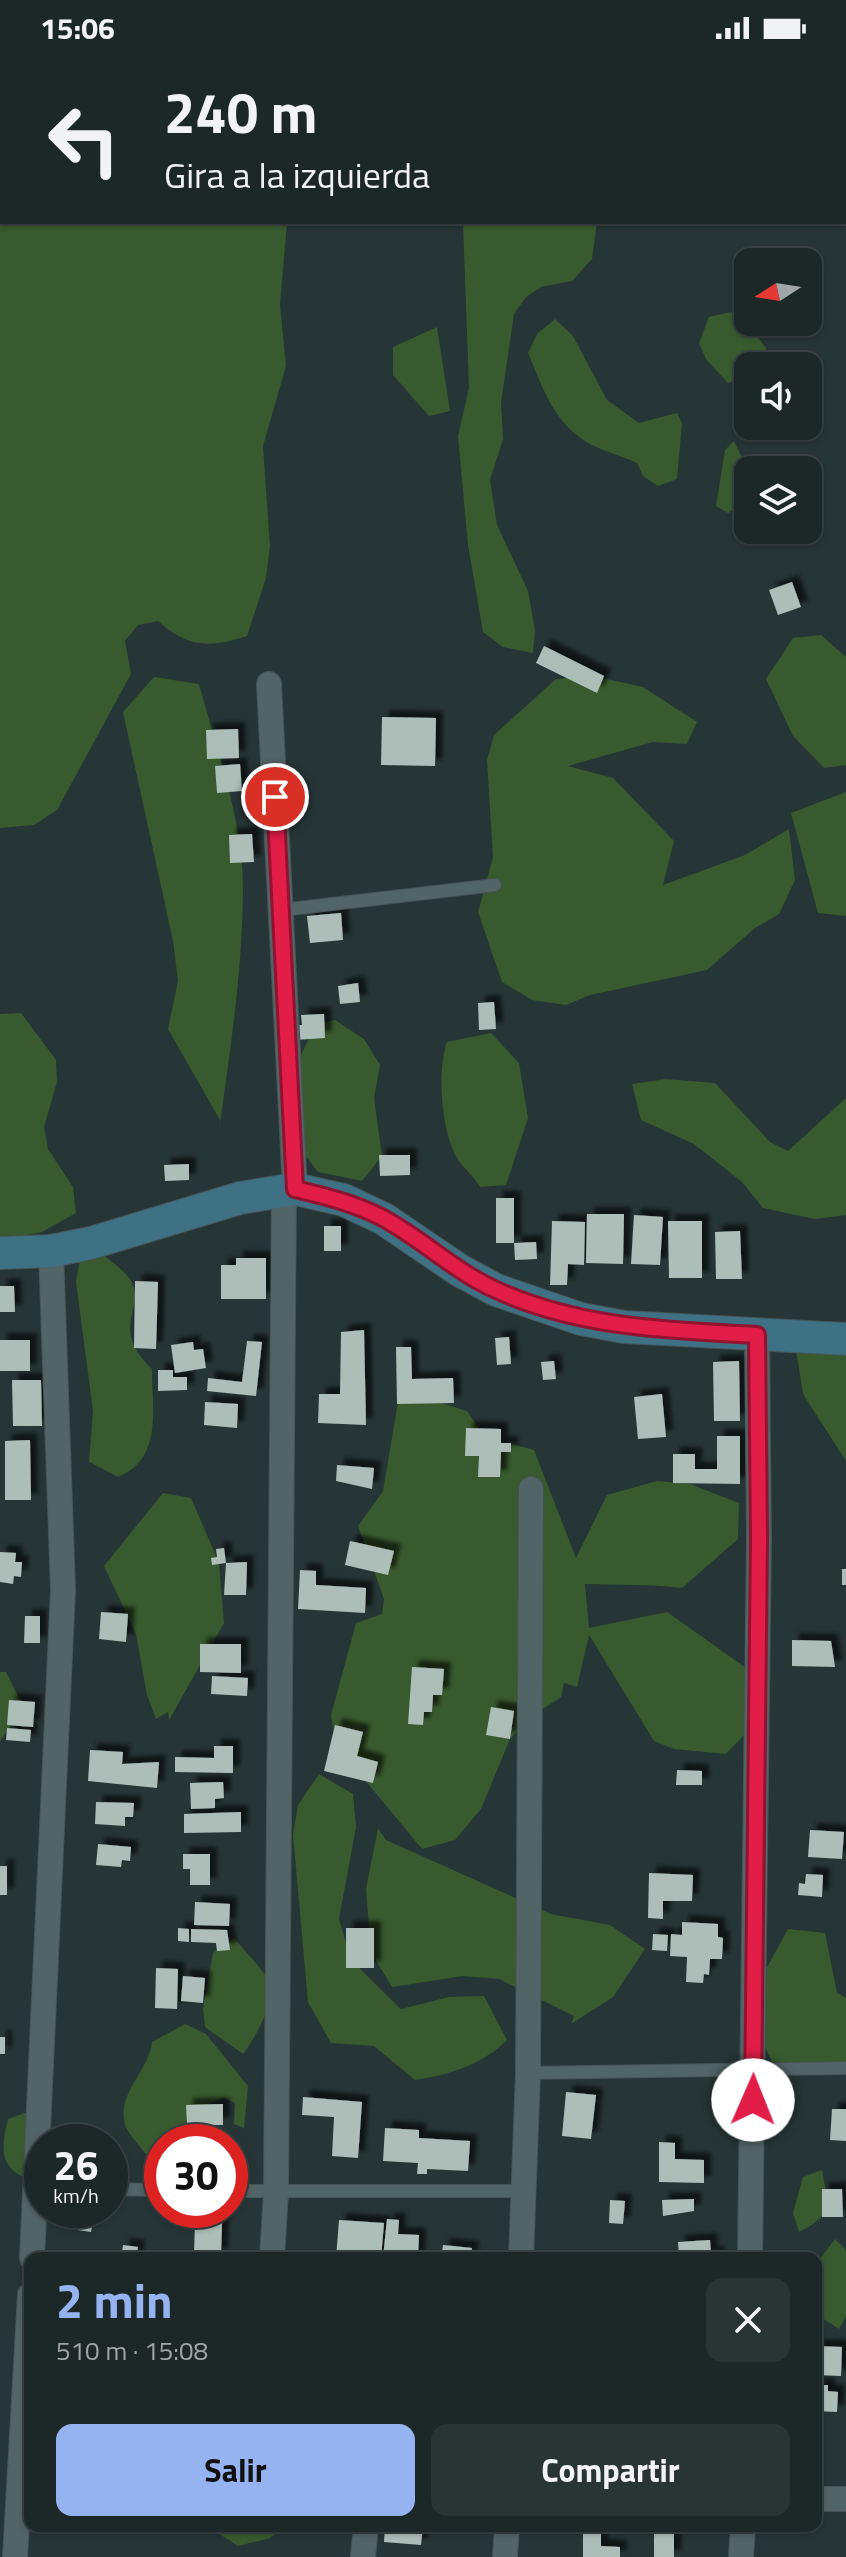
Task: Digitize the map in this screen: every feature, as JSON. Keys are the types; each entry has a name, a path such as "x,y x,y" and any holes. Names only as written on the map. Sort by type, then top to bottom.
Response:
{"main road":[{"path":"0,1253 51,1251 240,1198 290,1189 344,1200 384,1219 459,1270 496,1290 581,1319 624,1327 846,1339"}],"street":[{"path":"269,684 281,910 290,1189 276,2192 272,2252"},
{"path":"42,2124 63,1590 51,1251"},
{"path":"750,2252 754,2068 757,1335"},
{"path":"521,2252 528,2073 531,1489"},
{"path":"33,2252 35,2228"},
{"path":"15,2557 24,2400"},
{"path":"822,2499 846,2499"},
{"path":"363,2557 365,2532"},
{"path":"505,2557 507,2532"},
{"path":"741,2557 743,2532"}],"lane":[{"path":"281,910 495,885"},
{"path":"528,2073 846,2068"},
{"path":"248,2191 524,2191"}],"green space":[{"path":"0,224 287,224 280,305 286,366 263,446 270,546 266,578 247,636 221,643 200,643 180,636 158,621 138,625 125,641 131,674 57,810 34,825 0,828"},
{"path":"463,224 597,224 592,259 572,281 541,287 526,297 514,314 501,403 503,439 490,480 497,525 528,591 535,630 533,653 503,647 483,632 468,545 458,436 469,388"},
{"path":"731,312 734,314 734,336 757,336 766,348 765,352 734,352 734,381 728,383 706,359 699,343 709,317"},
{"path":"555,319 573,336 607,400 639,423 677,413 682,423 677,479 658,486 643,476 637,463 585,441 557,413 528,353 537,334"},
{"path":"437,327 450,411 429,416 393,375 393,347"},
{"path":"734,441 741,456 734,456 734,509 728,513 716,506 725,450"},
{"path":"821,635 846,657 846,765 824,768 793,736 766,679 793,638"},
{"path":"593,676 643,687 697,722 687,744 653,742 568,766 613,778 674,841 663,885 745,855 789,829 795,880 779,914 755,928 707,970 590,995 566,1005 532,1000 502,982 478,912 493,857 487,760 494,735 556,679"},
{"path":"154,677 199,684 239,836 243,887 241,948 219,1131 220,1120 168,1029 178,981 173,941 123,712"},
{"path":"846,792 846,916 818,913 791,813"},
{"path":"21,1013 56,1060 57,1082 44,1127 48,1149 73,1187 76,1213 42,1232 0,1241 0,1014"},
{"path":"335,1020 364,1039 380,1065 374,1098 382,1156 362,1181 318,1172 305,1155 300,1057 316,1024"},
{"path":"491,1033 519,1063 528,1118 506,1185 480,1187 459,1162 447,1132 442,1100 442,1068 447,1042"},
{"path":"666,1079 715,1083 770,1142 788,1151 846,1098 846,1215 815,1219 763,1208 742,1182 694,1144 641,1120 632,1084"},
{"path":"100,1252 126,1274 134,1288 130,1329 132,1341 152,1369 153,1416 149,1445 132,1469 118,1477 89,1462 93,1411 76,1282 80,1259"},
{"path":"846,1333 846,1461 803,1394 794,1337"},
{"path":"418,1396 467,1411 485,1437 534,1450 576,1558 607,1495 657,1481 690,1484 739,1503 738,1539 682,1588 585,1584 589,1628 667,1612 749,1670 753,1726 726,1754 674,1749 654,1741 589,1635 577,1687 564,1683 561,1697 532,1716 510,1739 481,1809 455,1840 422,1849 336,1745 331,1715 356,1623 382,1614 384,1599 358,1526 383,1491 398,1402"},
{"path":"163,1493 191,1498 219,1563 224,1623 169,1720 168,1712 156,1719 147,1695 136,1634 104,1566"},
{"path":"0,1672 6,1672 20,1700 13,1722 0,1741"},
{"path":"319,1774 353,1794 356,1827 339,1919 351,1960 401,2009 449,1997 484,1996 507,2040 487,2056 452,2072 415,2080 374,2046 331,2043 308,2002 293,1835 298,1805"},
{"path":"378,1828 386,1840 551,1914 610,1925 645,1949 613,1997 571,2024 574,2016 499,1979 463,1976 392,1987 371,1952 366,1889"},
{"path":"788,1929 825,1933 837,1993 846,1998 846,2073 814,2074 772,2062 751,2018 754,1991"},
{"path":"234,1938 263,1972 271,1991 263,2020 243,2054 205,2027 203,2008 213,1953"},
{"path":"185,2024 206,2034 248,2086 244,2124 234,2124 235,2103 224,2098 192,2113 185,2124 144,2124 144,2151 128,2130 124,2115 128,2094 150,2053 152,2042"},
{"path":"30,2111 43,2124 24,2124 24,2178 13,2170 5,2158 8,2119"},
{"path":"822,2170 826,2208 818,2220 799,2232 793,2213 803,2177"},
{"path":"835,2239 846,2250 846,2316 839,2329 822,2318 822,2256"},
{"path":"216,2532 278,2532 270,2538 238,2546"}],"building":[{"path":"792,582 801,607 778,615 769,590"},
{"path":"544,646 604,676 597,693 536,663"},
{"path":"382,717 436,718 435,766 381,765"},
{"path":"238,729 239,758 207,759 206,730"},
{"path":"240,764 242,791 217,793 215,766"},
{"path":"252,834 254,862 230,863 229,835"},
{"path":"341,913 343,940 310,943 307,916"},
{"path":"358,983 360,1002 340,1004 338,986"},
{"path":"494,1002 496,1029 479,1030 478,1003"},
{"path":"324,1014 325,1038 295,1040 295,1025 302,1025 301,1015"},
{"path":"379,1155 410,1155 410,1175 380,1176"},
{"path":"189,1164 189,1180 165,1181 164,1165"},
{"path":"496,1198 514,1198 514,1243 496,1243"},
{"path":"587,1214 624,1214 623,1264 586,1263"},
{"path":"634,1215 663,1217 660,1265 631,1264"},
{"path":"552,1221 585,1222 584,1265 568,1264 567,1285 550,1285"},
{"path":"668,1221 702,1221 702,1278 669,1278"},
{"path":"324,1226 341,1226 341,1251 324,1251"},
{"path":"740,1231 742,1279 716,1279 715,1232"},
{"path":"536,1242 537,1259 515,1260 514,1243"},
{"path":"236,1258 266,1258 266,1299 221,1299 221,1265 236,1265"},
{"path":"135,1281 158,1282 156,1349 134,1348"},
{"path":"0,1286 14,1286 15,1312 0,1312"},
{"path":"364,1330 366,1425 318,1423 319,1394 340,1394 341,1332"},
{"path":"509,1337 511,1364 497,1365 495,1338"},
{"path":"0,1340 30,1340 30,1371 0,1371"},
{"path":"247,1341 262,1342 256,1396 207,1391 208,1378 242,1382"},
{"path":"193,1342 194,1350 203,1349 206,1368 175,1373 171,1345"},
{"path":"396,1347 411,1347 412,1379 453,1378 454,1403 397,1404"},
{"path":"554,1361 556,1379 543,1380 541,1362"},
{"path":"739,1361 740,1421 714,1421 713,1362"},
{"path":"158,1370 173,1370 173,1377 187,1377 187,1390 158,1391"},
{"path":"12,1380 41,1380 42,1426 13,1426"},
{"path":"662,1394 666,1437 638,1439 634,1397"},
{"path":"205,1402 238,1404 237,1428 204,1425"},
{"path":"466,1428 501,1429 501,1443 511,1443 511,1452 501,1452 500,1477 478,1477 479,1456 465,1456"},
{"path":"717,1436 740,1436 740,1484 673,1483 673,1454 695,1454 695,1469 717,1469"},
{"path":"30,1440 31,1500 5,1500 5,1441"},
{"path":"337,1465 374,1468 372,1489 336,1481"},
{"path":"350,1541 394,1551 388,1575 345,1565"},
{"path":"224,1548 226,1563 212,1565 211,1558 217,1557 216,1549"},
{"path":"0,1552 16,1553 15,1562 22,1562 21,1577 14,1576 13,1584 0,1582"},
{"path":"247,1562 246,1595 224,1595 226,1563"},
{"path":"842,1569 846,1569 846,1585 842,1585"},
{"path":"300,1570 316,1571 316,1585 366,1588 365,1613 298,1609"},
{"path":"101,1612 128,1614 126,1642 99,1639"},
{"path":"25,1616 40,1616 40,1643 24,1643"},
{"path":"792,1640 831,1641 835,1667 792,1666"},
{"path":"200,1644 241,1644 241,1673 200,1672"},
{"path":"412,1667 444,1669 442,1695 433,1695 432,1712 424,1712 423,1725 408,1724"},
{"path":"212,1676 248,1678 247,1696 211,1694"},
{"path":"9,1700 35,1702 33,1727 7,1725"},
{"path":"491,1707 514,1711 510,1739 486,1735"},
{"path":"335,1725 363,1732 357,1756 378,1762 373,1783 324,1771"},
{"path":"7,1728 31,1730 30,1742 6,1740"},
{"path":"214,1746 233,1746 233,1773 175,1772 175,1757 214,1758"},
{"path":"90,1750 123,1752 122,1764 159,1762 157,1788 88,1781"},
{"path":"677,1770 702,1771 702,1785 676,1785"},
{"path":"223,1782 224,1798 215,1799 215,1808 191,1809 190,1783"},
{"path":"96,1802 134,1803 133,1817 125,1817 125,1826 95,1824"},
{"path":"241,1812 241,1832 184,1833 184,1814"},
{"path":"810,1830 844,1832 842,1859 808,1857"},
{"path":"98,1844 131,1847 130,1861 122,1860 121,1867 96,1865"},
{"path":"183,1854 210,1854 210,1885 190,1885 190,1869 183,1869"},
{"path":"0,1866 7,1866 7,1895 0,1895"},
{"path":"649,1873 693,1875 692,1901 663,1901 663,1919 648,1918"},
{"path":"806,1874 823,1875 822,1897 798,1895 799,1883 805,1884"},
{"path":"195,1902 230,1904 229,1926 194,1925"},
{"path":"682,1922 718,1924 718,1937 723,1938 722,1959 710,1959 709,1975 704,1974 703,1983 686,1982 687,1957 670,1956 671,1934 682,1935"},
{"path":"178,1928 189,1929 189,1942 178,1941"},
{"path":"346,1928 374,1928 374,1968 346,1968"},
{"path":"191,1929 227,1930 230,1950 217,1951 216,1943 191,1942"},
{"path":"653,1934 668,1935 667,1951 652,1950"},
{"path":"156,1968 178,1969 177,2009 155,2008"},
{"path":"183,1976 205,1978 203,2003 181,2001"},
{"path":"0,2037 5,2037 5,2054 0,2054"},
{"path":"566,2092 596,2095 591,2139 562,2136"},
{"path":"303,2097 362,2102 358,2158 332,2156 334,2117 302,2115"},
{"path":"223,2104 223,2124 187,2124 186,2105"},
{"path":"832,2109 846,2109 846,2141 830,2140"},
{"path":"385,2128 419,2130 419,2138 470,2141 468,2171 427,2169 427,2174 417,2174 418,2163 383,2161"},
{"path":"659,2142 675,2143 675,2159 704,2160 704,2183 659,2182"},
{"path":"822,2189 842,2189 843,2217 822,2217"},
{"path":"694,2199 694,2211 663,2216 662,2200"},
{"path":"610,2200 625,2201 623,2224 609,2223"},
{"path":"387,2219 399,2220 398,2234 419,2235 418,2252 384,2252"},
{"path":"339,2220 384,2223 382,2252 336,2252"},
{"path":"64,2228 92,2228 91,2232"},
{"path":"195,2228 222,2228 221,2252 194,2252"},
{"path":"710,2240 711,2252 679,2252 678,2242"},
{"path":"123,2245 138,2247 137,2252 122,2252"},
{"path":"443,2245 472,2248 472,2252 442,2252"},
{"path":"822,2346 842,2347 841,2376 822,2375"},
{"path":"822,2385 828,2385 828,2391 838,2392 837,2412 822,2411"},
{"path":"385,2532 422,2532 421,2545 384,2542"},
{"path":"654,2532 674,2532 674,2557 654,2557"},
{"path":"583,2533 601,2533 601,2546 620,2547 620,2557 583,2557"}],"route":[{"path":"275,797 295,1189 344,1200 384,1219 459,1270 496,1290 581,1319 624,1327 757,1335 759,1538 753,2100"}]}
